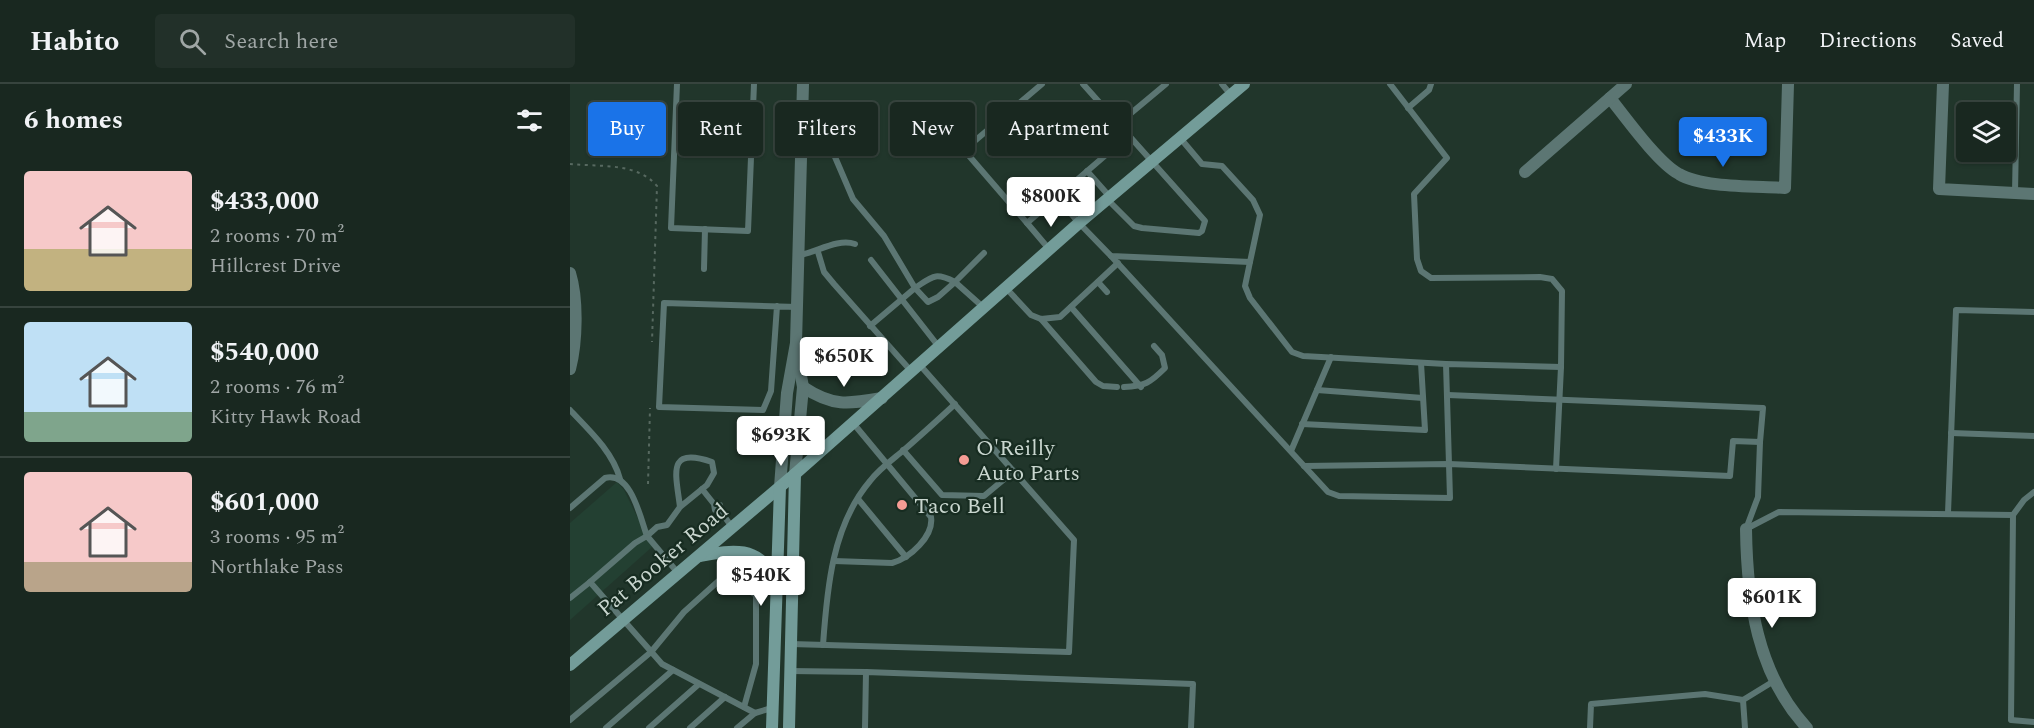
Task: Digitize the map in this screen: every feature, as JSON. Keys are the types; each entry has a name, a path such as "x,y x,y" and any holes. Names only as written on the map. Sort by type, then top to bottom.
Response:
{"main road":[{"name":"Pat Booker Road","path":"570,665 854,423 1079,223 1244,84"},
{"path":"789,728 795,474"},
{"path":"772,728 780,487"},
{"path":"699,556 733,550 752,555 768,564 777,579"},
{"path":"772,708 789,708"}],"street":[{"path":"803,84 803,102"},
{"path":"1525,172 1626,84"},
{"path":"1610,98 1663,161 1678,174 1697,182 1785,188 1788,84"},
{"path":"1943,84 1939,189 2034,194"},
{"path":"780,487 787,393 796,343 802,156"},
{"path":"570,273 575,289 573,351 570,369"},
{"path":"795,474 803,387 796,343"},
{"path":"803,387 830,401 848,404 882,398"},
{"path":"1746,529 1746,564 1755,626 1762,654 1786,703 1803,727"}],"lane":[{"path":"677,84 671,228 748,231 754,84"},
{"path":"1042,84 964,150 1049,249"},
{"path":"1083,84 1099,102"},
{"path":"1131,113 1166,84"},
{"path":"1222,84 1231,95"},
{"path":"1390,84 1447,158 1414,194 1417,259 1421,271 1431,278 1540,277 1552,279 1562,291 1556,469"},
{"path":"1408,108 1429,90 1431,84"},
{"path":"2017,84 2017,193"},
{"path":"1087,171 1134,226 1199,233 1202,231 1205,221 1131,137"},
{"path":"1181,139 1202,164 1222,166 1253,200 1260,215 1245,286 1250,298 1292,352 1303,356 1421,363 1561,367"},
{"path":"834,156 853,199 884,236 915,288 928,302 938,297 984,253"},
{"path":"1027,223 1104,156"},
{"path":"1057,197 1328,492 1339,496 1450,498 1446,364"},
{"path":"704,269 705,229"},
{"path":"800,255 818,252 825,246 849,242 855,244"},
{"path":"791,644 1070,652 1074,540 955,404 870,326 824,272 818,252"},
{"path":"1111,256 1250,262"},
{"path":"871,260 939,347"},
{"path":"1041,320 1060,317 1118,264"},
{"path":"870,326 902,298 934,276 942,276 955,282 984,308"},
{"path":"1098,282 1107,292"},
{"path":"1006,288 1031,315 1041,320 1096,382 1103,386 1141,387 1153,381 1165,368 1162,355 1154,346"},
{"path":"777,306 771,391 763,411 659,407 664,303 777,306 798,307"},
{"path":"1071,307 1141,387"},
{"path":"1948,513 1956,310 2034,312"},
{"path":"1291,451 1331,357"},
{"path":"1302,424 1425,430 1421,363"},
{"path":"1317,390 1423,398"},
{"path":"1448,395 1763,408 1758,497 1746,529"},
{"path":"823,645 826,605 834,561 839,537 850,511 869,481 955,404"},
{"path":"570,410 617,466 620,478"},
{"path":"834,561 892,563 906,557 927,536 932,524 931,517 854,423"},
{"path":"1952,433 2034,436"},
{"path":"1304,466 1449,465 1730,476 1733,441 1760,442"},
{"path":"903,450 942,495 984,496 1014,471"},
{"path":"570,598 635,543 657,527 667,525 680,507 707,485 714,473 712,462 695,456 681,458 678,461 676,476 680,507"},
{"path":"570,508 605,478 613,476 620,478 628,486 647,536 678,573"},
{"path":"702,489 714,504 715,510 721,512 732,527"},
{"path":"2034,492 2024,500 2013,515 2011,720 2034,722"},
{"path":"858,499 906,557"},
{"path":"1746,529 1779,512 2013,515"},
{"path":"570,720 651,652 684,612 724,576 756,595 756,664 744,707"},
{"path":"590,582 662,664 755,713"},
{"path":"606,728 673,670"},
{"path":"790,671 1193,684 1191,728"},
{"path":"865,728 866,672"},
{"path":"1590,728 1591,704 1705,694 1743,700 1774,681"},
{"path":"649,728 699,684"},
{"path":"690,728 725,697"},
{"path":"1743,700 1745,728"},
{"path":"737,728 755,713 772,708"}],"path":[{"path":"570,164 630,169 649,176 657,186 652,353"},
{"path":"648,484 651,400"}],"shaded area":[{"path":"617,482 624,490 652,547 570,620 570,523"}],"place":[{"name":"O'Reilly Auto Parts","path":"964,460"},
{"name":"Taco Bell","path":"902,505"}]}
